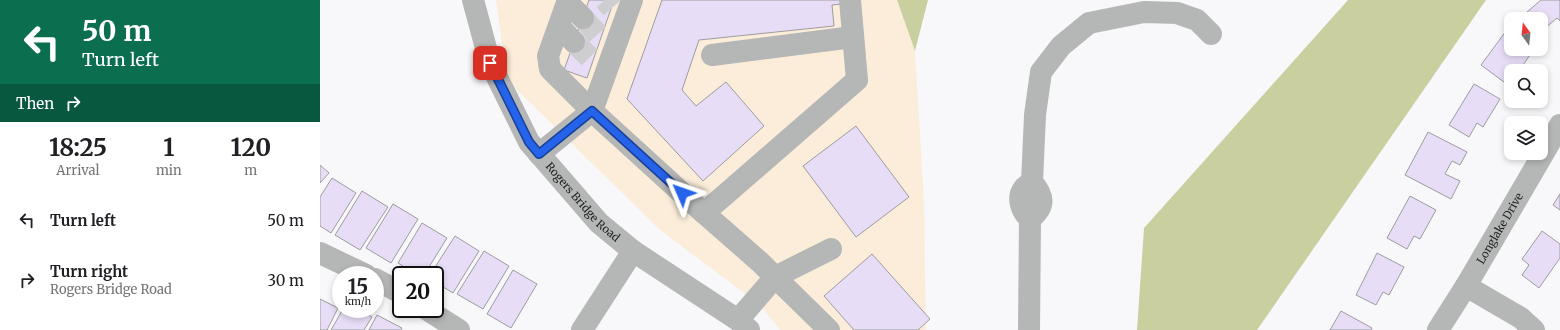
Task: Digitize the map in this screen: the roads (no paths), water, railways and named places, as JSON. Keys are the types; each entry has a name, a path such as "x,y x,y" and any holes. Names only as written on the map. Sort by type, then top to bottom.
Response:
{"street":[{"name":"Rogers Bridge Road","path":"473,0 490,63 529,142 598,223 633,251 743,325"},
{"path":"539,154 592,111 599,68 617,16 632,0"},
{"path":"704,213 856,80 850,0"},
{"path":"583,18 567,1 548,56 550,69 592,111 761,263 829,330"},
{"path":"1029,330 1030,219 1039,212 1041,203 1039,191 1032,182 1035,115 1041,72 1061,46 1089,23 1144,12 1177,13 1197,20 1211,34"},
{"path":"559,26 574,42"},
{"path":"712,55 853,37"},
{"name":"Longlake Drive","path":"1438,330 1466,286 1560,125"},
{"path":"743,325 775,277 831,249"},
{"path":"582,330 633,251"},
{"path":"320,253 347,266"},
{"path":"1466,286 1521,318 1534,330"},
{"path":"441,318 460,330"}],"tunnel":[{"path":"605,0 612,8"},
{"path":"583,18 601,38"},
{"path":"574,42 593,61"}]}
